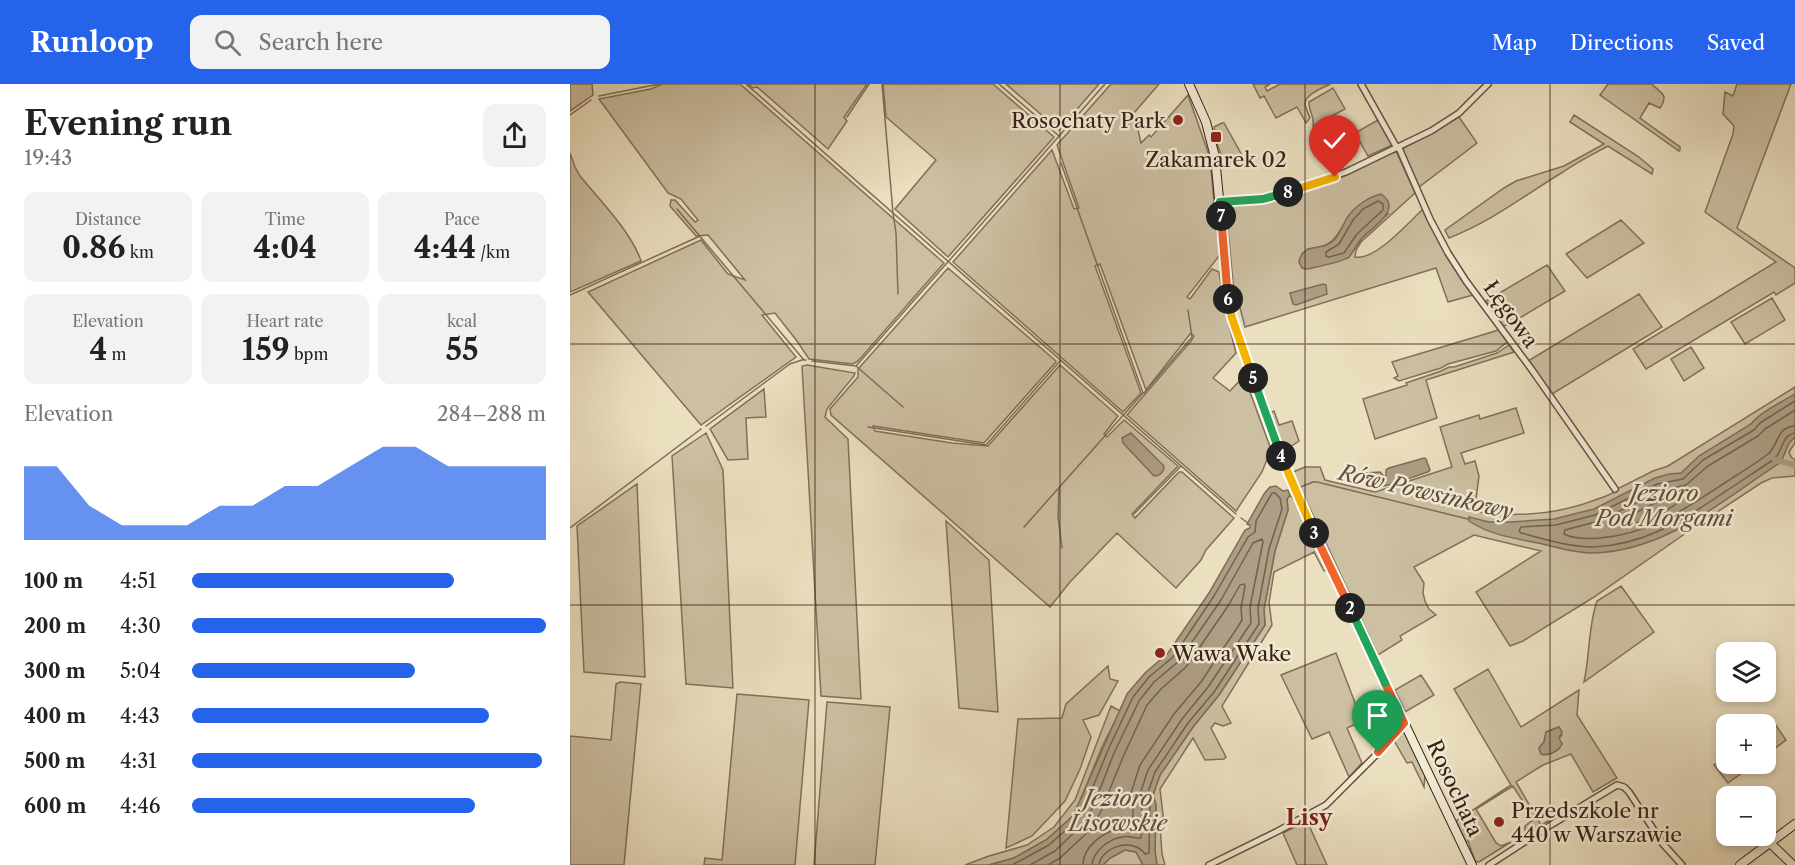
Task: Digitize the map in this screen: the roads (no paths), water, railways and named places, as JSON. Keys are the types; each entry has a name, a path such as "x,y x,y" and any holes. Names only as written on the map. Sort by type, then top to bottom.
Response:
{"street":[{"name":"Rosochata","path":"1189,84 1203,112 1211,139 1220,202 1230,312 1280,454 1296,494 1472,865"},
{"name":"Łęgowa","path":"1361,84 1398,148 1448,253 1615,489"},
{"path":"1220,202 1272,197 1335,177 1398,148 1459,113 1488,84"},
{"path":"1209,865 1326,805 1404,723"},
{"path":"1488,865 1613,786 1619,785 1629,792 1663,844 1682,865"},
{"path":"1776,838 1795,824"},
{"path":"1740,865 1766,846"},
{"path":"1773,846 1793,865"}],"water":[{"path":"1381,194 1387,200 1388,211 1379,223 1361,239 1349,257 1323,266 1302,268 1299,262 1305,252 1330,243 1337,237 1347,218 1357,206"},
{"path":"1326,285 1327,294 1296,305 1293,304 1290,293"},
{"name":"Jezioro Pod Morgami","path":"1795,394 1795,437 1789,443 1781,462 1692,521 1644,544 1619,550 1578,552 1502,535 1485,530 1469,521 1469,517 1489,522 1554,519 1594,509 1655,478 1681,473 1699,456"},
{"path":"1131,433 1164,466 1160,474 1154,476 1123,443 1122,438"},
{"path":"1424,458 1430,470 1428,472 1391,484 1371,486 1363,474 1380,472 1385,477 1386,470 1389,468"},
{"name":"Jezioro Lisowskie","path":"1276,486 1283,491 1288,490 1290,495 1287,499 1288,510 1275,551 1264,609 1265,625 1219,695 1193,727 1160,775 1153,795 1156,805 1157,865 1143,865 1136,852 1125,850 1110,858 1103,865 989,865 1014,858 1046,840 1073,816 1127,694 1145,673 1168,653 1209,593 1245,530 1250,528 1247,524 1264,494 1270,487"},
{"path":"1559,727 1562,732 1559,738 1562,744 1560,747 1553,753 1541,754 1539,748 1544,742 1546,732"}],"waterway":[{"path":"599,96 659,84"},
{"path":"746,84 1236,514"},
{"path":"847,117 869,84"},
{"path":"882,84 896,233 898,294"},
{"path":"999,84 1059,136"},
{"path":"856,366 1105,84"},
{"path":"570,115 591,100"},
{"path":"1024,527 1143,393 1061,163"},
{"path":"677,209 804,360"},
{"path":"570,295 700,236"},
{"path":"1144,393 1192,337 1188,310"},
{"path":"706,426 790,364 806,360"},
{"path":"812,361 856,366 903,407"},
{"path":"868,427 986,445 1060,361"},
{"path":"570,528 701,429"},
{"path":"1775,460 1795,465"},
{"path":"1134,514 1181,466"},
{"name":"Rów Powsinkowy","path":"1298,488 1317,482 1468,519"},
{"path":"1059,488 1058,517 1062,548"},
{"path":"1241,518 1248,523"}],"place":[{"name":"Rosochaty Park","path":"1178,120"},
{"name":"Zakamarek 02","path":"1216,137"},
{"name":"Wawa Wake","path":"1160,653"},
{"name":"Przedszkole nr 440 w Warszawie","path":"1499,822"}],"district":[{"name":"Lisy","path":"1309,817"}]}
